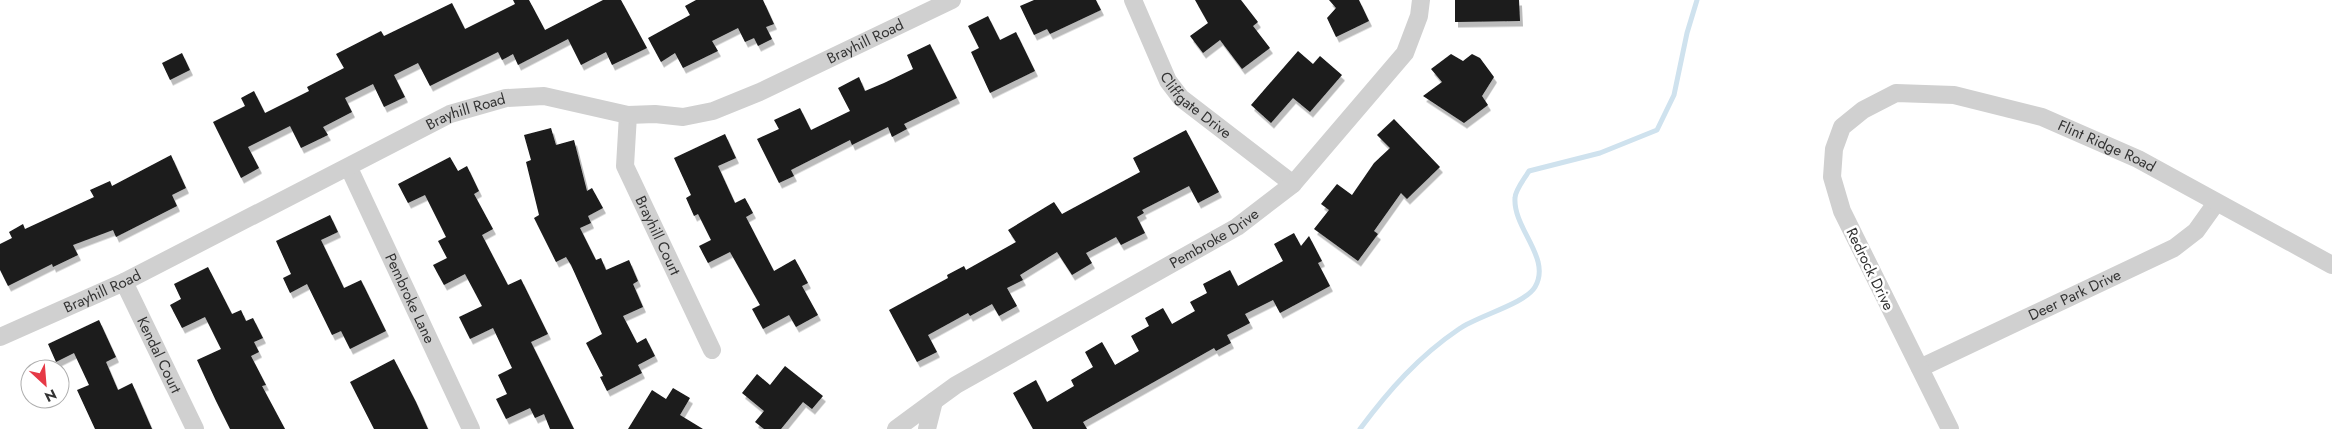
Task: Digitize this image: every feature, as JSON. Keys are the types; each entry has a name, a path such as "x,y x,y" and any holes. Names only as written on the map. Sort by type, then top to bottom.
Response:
{"street":[{"name":"Brayhill Road","path":"0,337 124,282 349,168 450,114 481,103 506,98 544,96 628,116 655,114 683,117 713,111 762,91 952,0"},
{"name":"Cliffgate Drive","path":"1133,0 1168,81 1181,98 1293,184"},
{"name":"Pembroke Drive","path":"896,429 956,385 1237,228 1293,184 1405,52 1420,16 1421,0"},
{"name":"Flint Ridge Road","path":"1863,110 1896,94 1954,95 2042,118 2138,159 2216,203 2332,264"},
{"name":"Redrock Drive","path":"1863,110 1842,127 1834,149 1832,177 1842,211 1950,429"},
{"name":"Brayhill Court","path":"628,116 625,166 712,350"},
{"name":"Pembroke Lane","path":"349,168 471,429"},
{"name":"Deer Park Drive","path":"1920,368 2174,248 2196,231 2216,203"},
{"name":"Kendal Court","path":"124,282 195,429"},
{"path":"927,429 934,401"}],"building":[{"path":"513,0 529,0 545,30 603,0 621,0 647,48 612,65 606,52 581,65 568,39 518,65 513,54 502,60 498,52 430,86 418,63 394,75 405,97 384,107 373,84 345,98 352,112 323,127 328,135 301,148 290,126 248,147 259,168 241,178 213,122 245,106 241,98 254,91 265,113 309,91 307,87 344,68 336,54 381,31 384,36 452,3 465,29 515,4"},
{"path":"696,0 763,0 774,24 766,27 772,39 758,46 754,38 745,42 738,28 712,41 718,51 683,68 675,53 661,62 648,38 690,15 685,6"},
{"path":"1034,0 1096,0 1101,10 1050,34 1047,29 1034,35 1020,6"},
{"path":"1195,0 1241,0 1258,22 1253,26 1270,48 1242,69 1220,40 1203,53 1190,36 1208,23"},
{"path":"1329,0 1359,0 1369,21 1336,37 1327,18 1336,8"},
{"path":"1455,0 1519,0 1520,21 1455,22"},
{"path":"988,16 1000,40 1016,32 1035,71 990,93 971,52 979,48 968,26"},
{"path":"930,44 957,98 904,124 907,129 892,137 888,127 852,145 850,140 791,170 794,176 779,183 757,139 779,129 774,120 800,108 811,130 850,111 838,88 859,77 865,91 884,83 913,69 907,55"},
{"path":"1298,51 1313,64 1320,56 1342,75 1310,112 1293,98 1271,123 1251,105"},
{"path":"182,53 190,70 170,80 162,63"},
{"path":"1451,54 1463,61 1472,54 1480,58 1494,77 1482,96 1488,105 1464,123 1423,96 1442,82 1431,69"},
{"path":"1394,119 1440,167 1407,199 1401,193 1374,231 1378,234 1358,261 1314,229 1329,210 1321,204 1337,184 1352,195 1374,163 1390,148 1377,135"},
{"path":"551,128 556,145 574,140 587,191 592,188 603,208 588,216 591,223 580,228 596,260 601,258 606,270 629,260 638,281 633,284 643,307 623,316 637,343 646,338 655,356 638,365 642,373 607,391 600,377 603,376 586,343 602,334 571,265 566,257 556,262 534,218 539,215 526,162 531,160 524,135"},
{"path":"1186,130 1219,192 1198,203 1189,186 1142,210 1144,213 1137,217 1145,233 1121,245 1116,237 1086,253 1092,263 1072,275 1057,252 1020,275 1023,280 1007,288 1017,306 999,316 992,304 970,316 968,313 928,335 937,352 917,362 889,310 948,278 947,275 964,266 966,270 1016,242 1008,230 1054,202 1062,214 1140,172 1133,158"},
{"path":"725,134 736,158 718,166 735,203 745,198 753,213 746,217 774,271 795,259 808,283 802,286 818,315 796,327 789,315 763,329 752,309 760,305 730,252 708,263 699,246 711,240 698,214 694,216 686,198 691,195 674,158"},
{"path":"171,155 186,188 172,195 177,206 116,237 113,230 73,245 78,255 53,267 52,264 8,286 0,270 0,244 12,238 9,232 23,224 25,229 94,197 90,190 110,181 112,186"},
{"path":"450,157 458,171 467,166 479,191 474,194 493,229 482,235 508,285 521,279 548,334 531,342 574,429 550,429 544,414 535,418 530,408 506,419 496,399 507,394 498,375 512,368 493,328 470,339 459,317 482,306 465,274 444,285 433,265 447,258 438,241 446,237 425,195 408,203 398,184"},
{"path":"330,215 338,232 321,240 344,288 361,280 386,331 350,349 341,331 332,335 307,284 290,293 283,278 291,274 276,241"},
{"path":"1294,233 1301,246 1309,236 1322,261 1318,263 1330,286 1280,313 1273,300 1245,314 1250,323 1227,335 1231,343 1216,351 1214,348 1083,422 1087,429 1033,429 1013,393 1036,380 1047,402 1074,386 1071,380 1093,367 1085,352 1102,342 1115,365 1139,351 1131,336 1149,326 1145,318 1163,308 1172,324 1195,311 1190,302 1207,293 1203,284 1230,270 1238,286 1283,261 1274,244"},
{"path":"208,267 232,314 241,310 246,321 253,318 263,338 254,342 259,352 251,356 266,385 262,386 285,429 230,429 197,360 221,349 205,317 182,328 170,305 181,299 174,284"},
{"path":"99,320 116,357 106,362 118,390 132,383 152,429 95,429 77,390 89,385 74,353 62,359 55,359 48,344"},
{"path":"394,359 428,429 374,429 350,382"},
{"path":"785,366 823,396 812,409 803,402 781,429 764,429 755,422 764,411 742,393 757,374 770,385"},
{"path":"673,388 690,398 680,415 703,429 628,429 652,390 666,399"}],"waterway":[{"path":"1360,429 1405,374 1444,339 1467,324 1521,299 1535,287 1539,276 1539,265 1516,210 1515,195 1518,188 1529,171 1600,153 1657,130 1674,95 1687,33 1697,0"}]}
